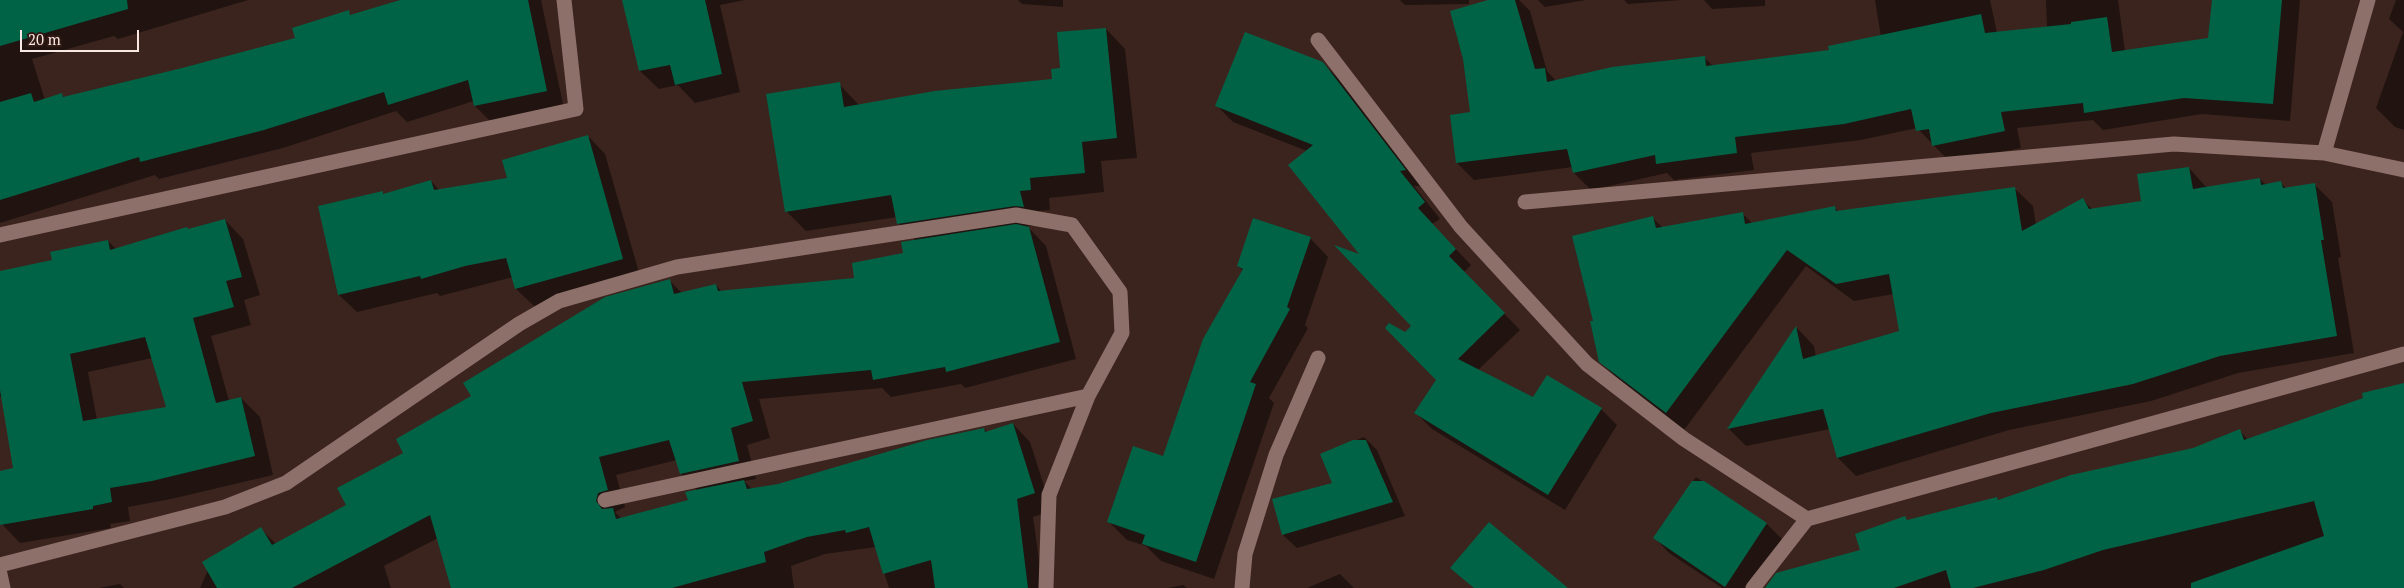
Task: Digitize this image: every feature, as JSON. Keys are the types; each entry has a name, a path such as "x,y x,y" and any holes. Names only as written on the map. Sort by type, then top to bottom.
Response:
{"street":[{"path":"0,235 576,109 564,0"},
{"path":"2324,153 2368,0"},
{"path":"1318,40 1461,227 1587,364 1684,439 1807,518"},
{"path":"1525,202 2174,144 2324,153 2404,170"},
{"path":"0,564 225,506 286,483 520,324 560,301 677,267 1016,215 1072,225 1120,292 1122,333 1088,396 1049,495 1046,588"},
{"path":"1753,588 1807,518 2404,354"},
{"path":"1242,588 1245,554 1276,454 1318,358"},
{"path":"605,500 1088,396"},
{"path":"0,574 3,588"}],"building":[{"path":"0,0 127,0 128,9 0,46"},
{"path":"400,0 528,0 547,91 474,106 468,80 388,105 384,92 264,130 140,162 139,157 0,200 0,102 31,93 34,102 62,93 63,97 182,68 295,38 292,28 349,10 350,15"},
{"path":"622,0 705,0 722,74 675,85 670,65 639,71"},
{"path":"1488,0 1515,0 1535,69 1545,68 1547,82 1612,67 1705,56 1706,66 1829,50 1828,46 1981,14 1985,33 2071,24 2071,22 2107,17 2112,52 2208,38 2212,0 2282,0 2273,104 2184,98 2084,113 2083,103 2001,112 2005,131 1932,146 1929,129 1916,131 1911,109 1844,124 1735,137 1737,153 1656,164 1655,155 1573,173 1567,149 1456,163 1450,115 1470,112 1463,59 1450,11"},
{"path":"1106,28 1117,138 1082,142 1085,173 1030,178 1031,190 1020,191 1024,207 1015,206 897,224 891,195 785,212 766,94 840,82 844,107 935,91 1052,79 1051,69 1060,68 1057,32"},
{"path":"1245,32 1323,62 1406,170 1400,171 1425,202 1418,208 1456,249 1449,256 1505,313 1458,359 1533,397 1547,375 1602,408 1548,495 1414,413 1436,380 1385,328 1389,323 1405,332 1411,326 1334,245 1359,254 1288,165 1313,145 1215,106"},
{"path":"588,135 623,259 515,289 506,258 465,266 421,279 420,276 338,295 318,206 383,191 383,194 431,180 434,190 507,178 502,160"},
{"path":"2189,167 2193,189 2260,178 2261,185 2281,181 2283,188 2315,183 2324,240 2321,240 2337,336 2220,356 2133,384 1991,413 1837,458 1823,409 1727,429 1796,326 1803,359 1899,331 1889,274 1836,284 1787,250 1666,413 1599,362 1590,321 1593,321 1572,236 1653,216 1656,228 1743,212 1745,224 1835,206 1836,211 2015,187 2022,231 2083,198 2089,209 2141,201 2137,174"},
{"path":"1253,218 1311,237 1287,307 1290,309 1250,382 1256,384 1196,562 1142,544 1145,535 1107,522 1133,446 1163,456 1203,339 1243,269 1237,266"},
{"path":"225,219 242,277 226,281 234,307 193,318 216,403 241,397 255,456 152,481 110,488 112,502 93,506 93,509 0,525 0,471 13,468 0,390 0,271 52,260 50,252 108,240 110,250 187,227 188,229","holes":["145,337 166,407 83,421 70,354"]},
{"path":"1016,224 1029,227 1060,342 946,372 945,367 873,380 871,370 742,382 753,421 731,428 739,461 680,474 669,440 599,457 608,490 598,493 596,501 602,509 613,508 616,519 688,500 685,492 744,480 747,489 778,484 927,440 984,428 985,432 1013,423 1035,493 1017,499 1028,588 935,588 931,560 883,574 869,527 846,533 845,530 807,537 764,552 766,562 672,588 451,588 430,515 292,588 217,588 202,562 261,527 272,545 346,505 337,488 403,453 396,439 471,396 463,383 605,297 670,279 674,294 716,284 718,291 854,278 852,263 903,253 901,242"},
{"path":"2404,383 2404,588 2191,588 2191,583 2324,536 2314,501 2103,550 2044,570 1973,588 1951,588 1946,570 1894,588 1765,588 1776,573 1860,550 1855,534 1905,516 1907,520 1997,497 1998,500 2071,475 2193,448 2240,429 2244,440 2363,398 2362,393"},
{"path":"1353,440 1366,440 1393,502 1282,535 1272,499 1332,483 1320,454"},
{"path":"1692,481 1704,481 1767,523 1725,587 1653,538"},
{"path":"1489,522 1568,588 1474,588 1450,568"}]}
